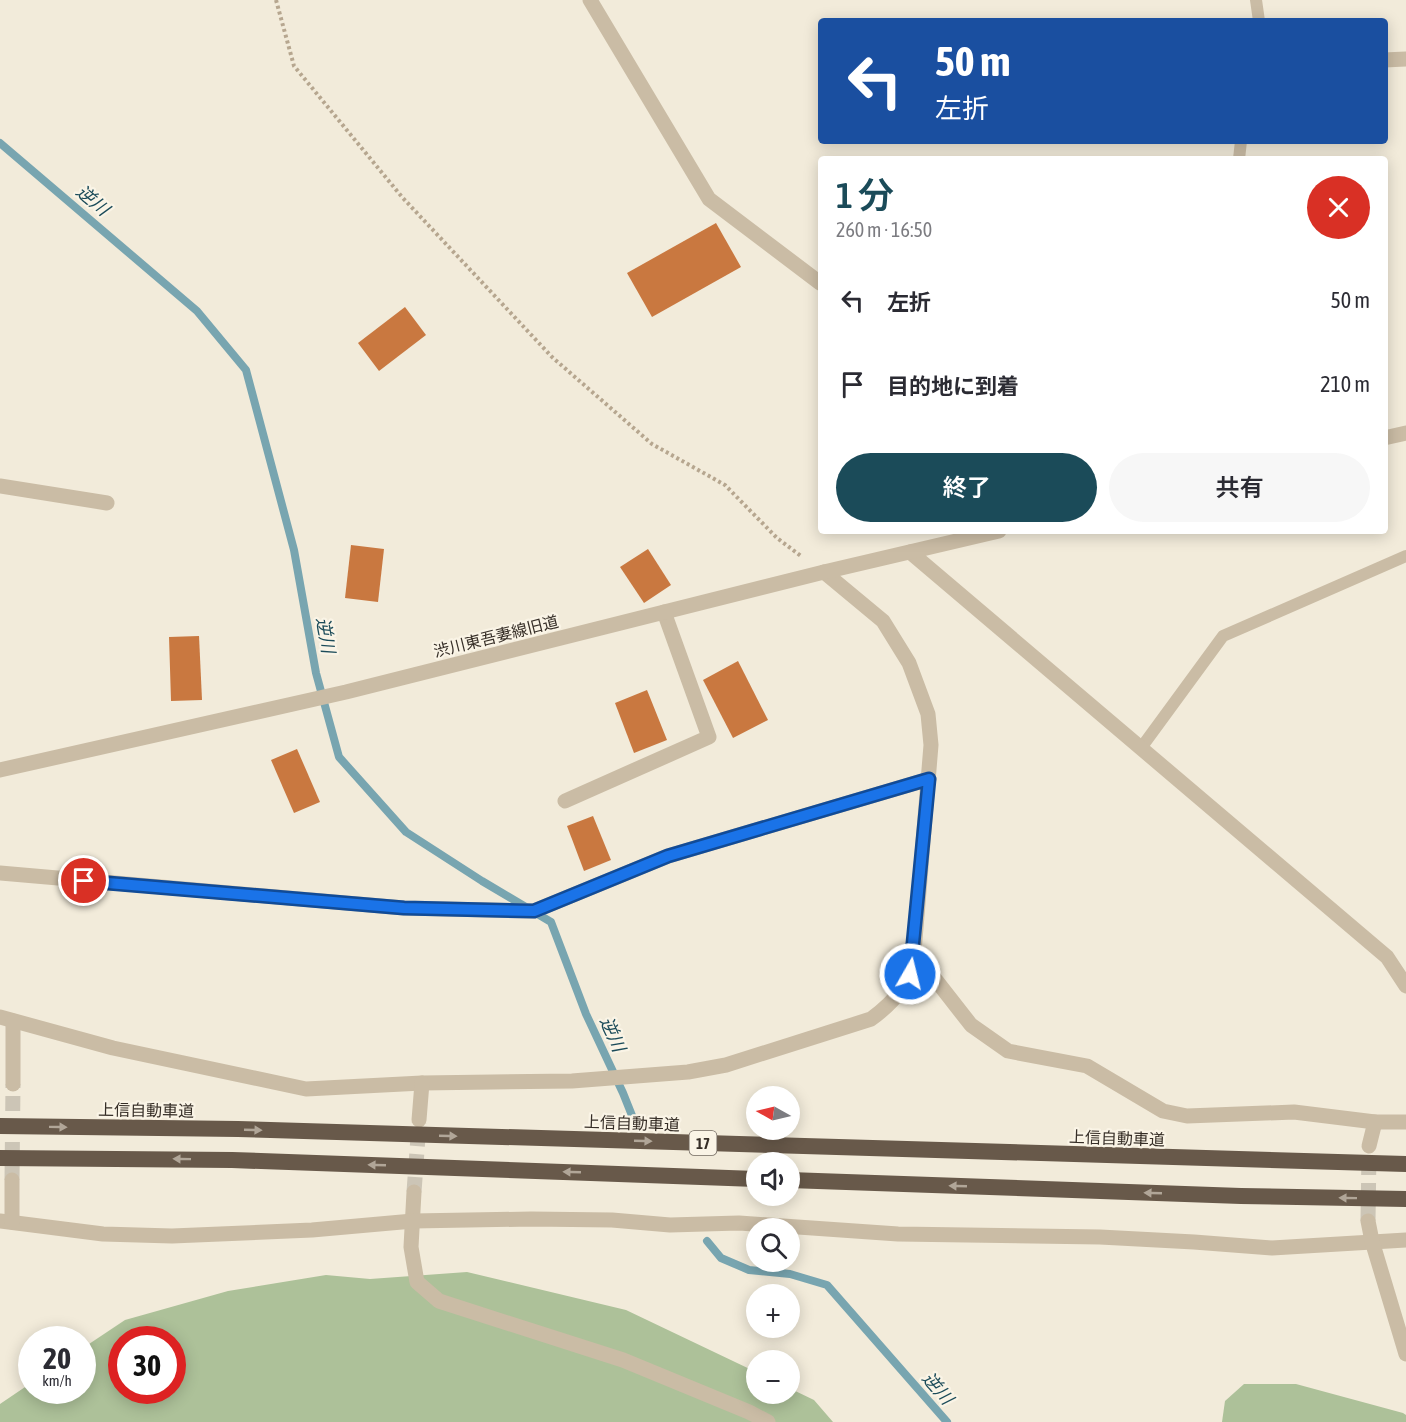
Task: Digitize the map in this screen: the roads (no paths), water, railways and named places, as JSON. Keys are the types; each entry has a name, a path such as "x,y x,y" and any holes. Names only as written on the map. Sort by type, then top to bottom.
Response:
{"highway":[{"name":"上信自動車道","path":"0,1126 238,1129 1406,1164"},
{"name":"17","path":"0,1158 232,1160 746,1179"},
{"path":"800,1180 1229,1196 1406,1199"}],"street":[{"path":"590,0 709,199 818,282"},
{"path":"1388,60 1406,59"},
{"path":"1388,437 1406,433"},
{"path":"0,486 107,502"},
{"name":"渋川東吾妻線旧道","path":"0,770 346,692 824,572 986,534"},
{"path":"910,552 1387,957 1406,986"},
{"path":"13,1084 7,1019 113,1048 306,1089 422,1083 596,1080 688,1072 726,1065 871,1019 889,1006 910,974 914,952 929,779 931,745 928,714 909,663 883,621 824,572"},
{"path":"565,801 709,737 664,612"},
{"path":"0,873 404,908 534,911 668,856 929,779"},
{"path":"914,952 971,1025 1008,1051 1088,1066 1163,1110 1187,1116 1294,1112 1375,1122 1406,1122"},
{"path":"419,1120 422,1083"},
{"path":"1369,1146 1375,1122"},
{"path":"12,1180 6,1221 104,1234 172,1236 312,1230 413,1221 612,1220 670,1225 739,1223 898,1234 1101,1237 1272,1248 1406,1240"},
{"path":"414,1192 411,1247 417,1282 439,1301 623,1360 768,1422"},
{"path":"1368,1221 1406,1354"}],"lane":[{"path":"1256,0 1259,18"},
{"path":"1141,748 1223,636 1406,556"}],"waterway":[{"name":"逆川","path":"0,143 197,311 246,370 294,550 316,673 339,757 406,832 551,922 586,1014 635,1123"},
{"name":"逆川","path":"707,1241 721,1258 749,1270 790,1274 827,1285 947,1422"}],"tunnel":[{"path":"12,1180 13,1084"},
{"path":"414,1192 419,1123"},
{"path":"1368,1221 1369,1152"}]}
